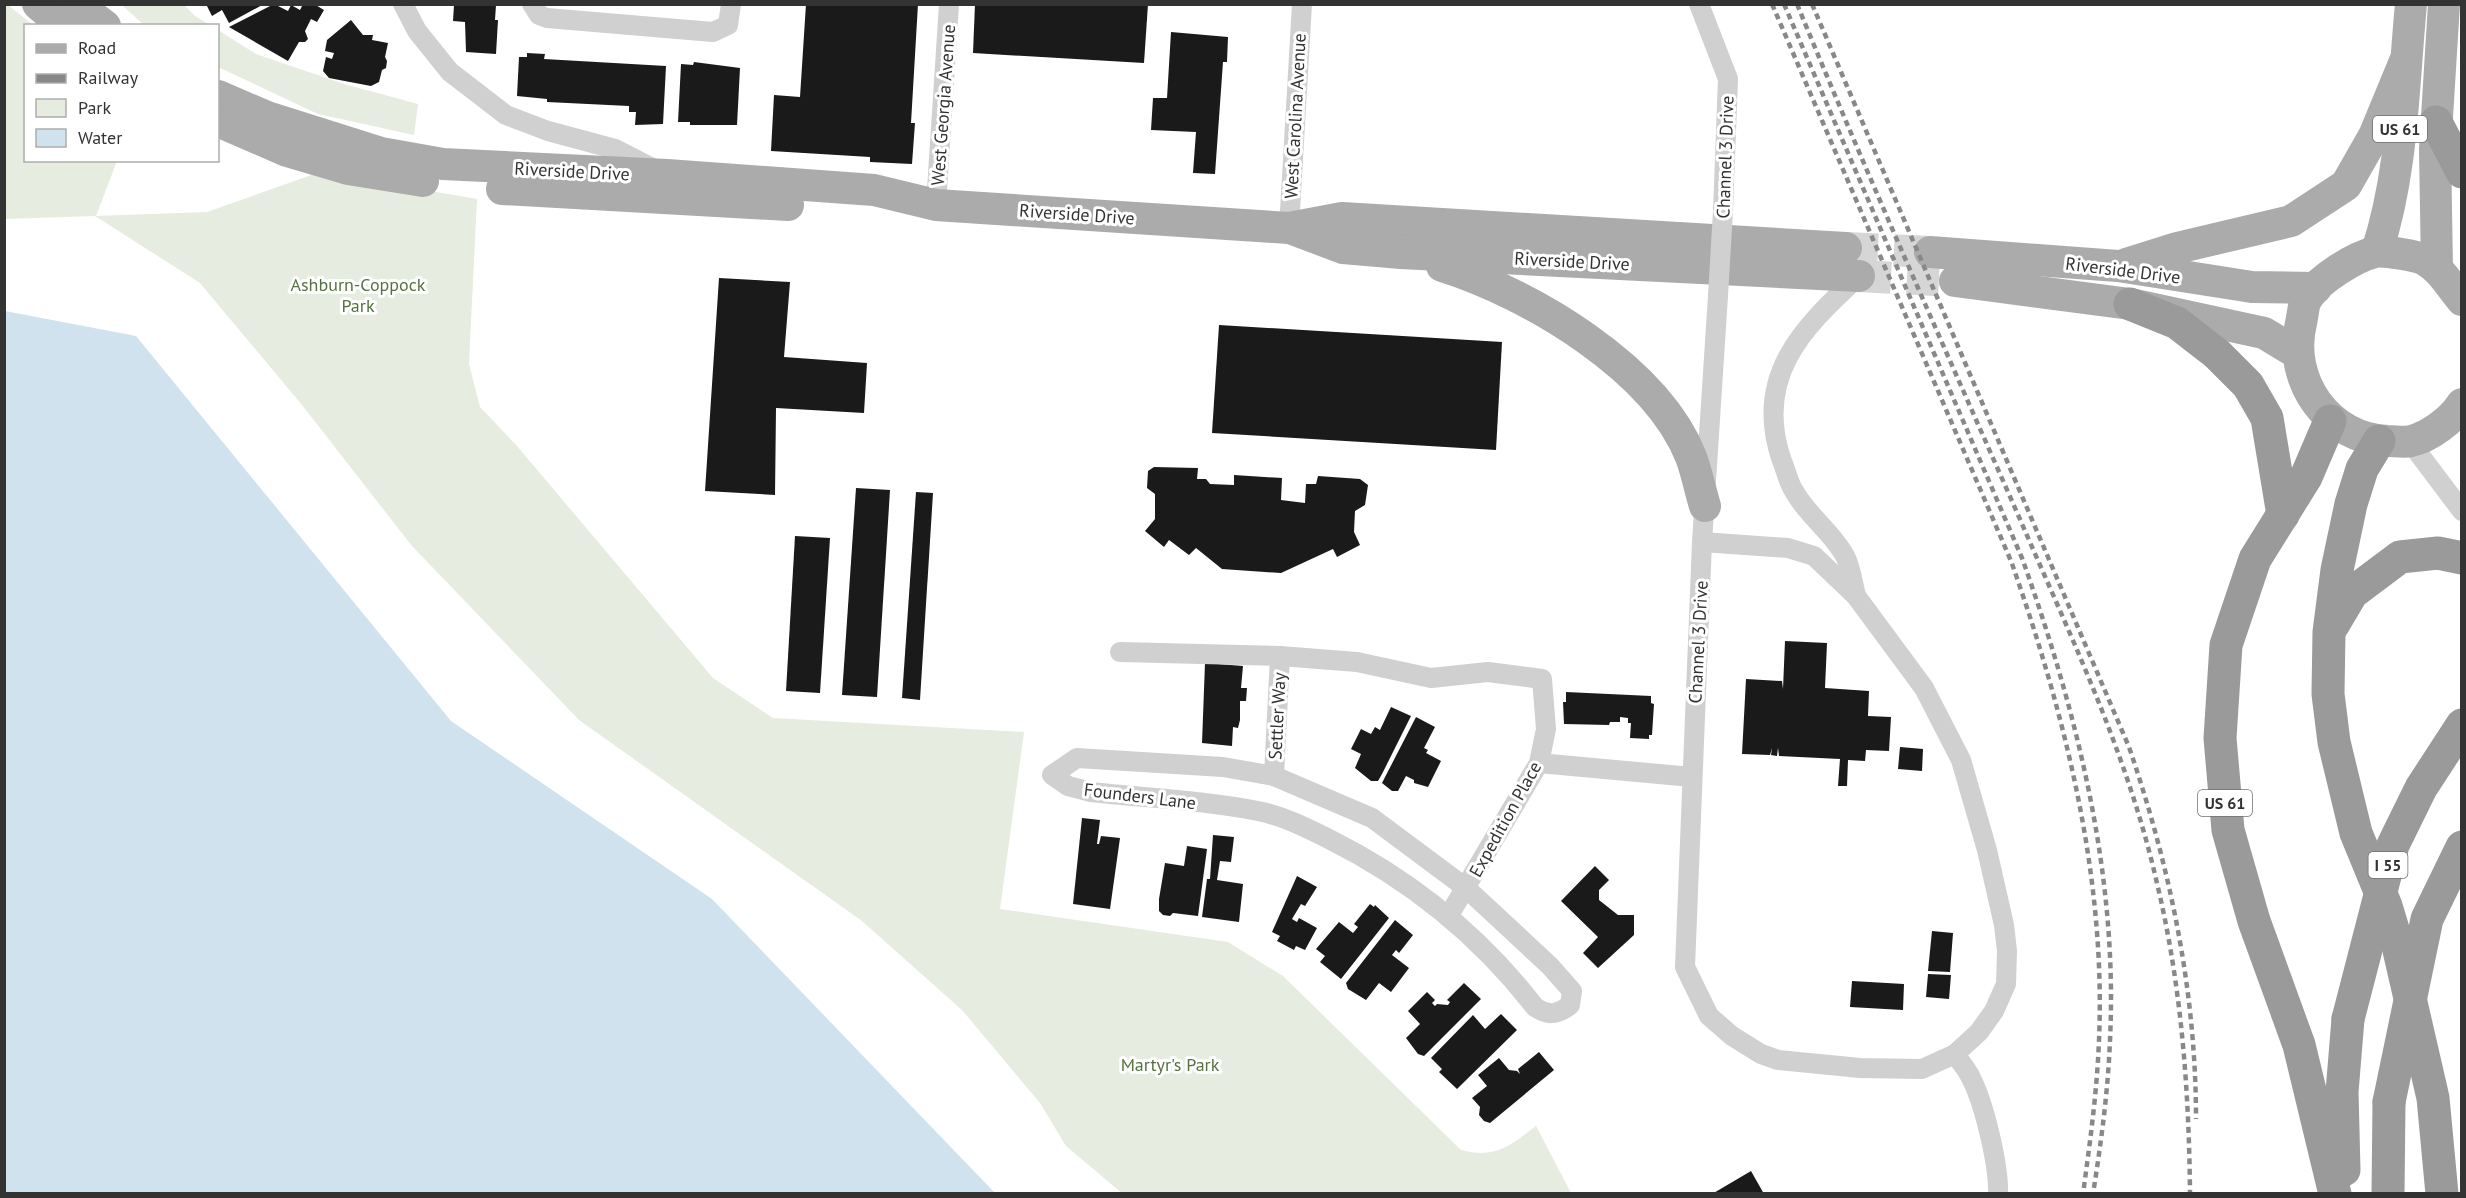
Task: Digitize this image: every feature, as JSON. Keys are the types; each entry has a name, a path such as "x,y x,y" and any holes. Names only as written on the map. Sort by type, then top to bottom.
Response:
{"highway":[{"path":"2436,122 2462,172"},
{"path":"2130,304 2177,323 2217,354 2248,385 2267,418 2283,515"},
{"name":"US 61","path":"2330,421 2306,477 2254,559 2226,645 2220,738 2228,830 2254,921 2299,1045 2336,1194"},
{"path":"2394,441 2362,469 2351,504 2337,570 2329,632 2328,694 2334,742 2356,833 2386,906 2398,946 2433,1098 2442,1194"},
{"path":"2329,632 2352,593 2400,558 2438,553 2462,558"},
{"name":"I 55","path":"2344,1194 2342,1092 2348,1019 2393,845 2421,788 2462,725"},
{"path":"2388,1194 2389,1102 2427,919 2462,847"}],"main road":[{"path":"38,4 62,24"},
{"path":"76,4 102,24"},
{"name":"US 61","path":"2377,251 2388,216 2399,147 2411,4"},
{"name":"US 61","path":"2437,268 2436,122 2444,4"},
{"path":"2118,266 2291,221 2346,185 2374,135 2405,61"},
{"name":"Riverside Drive","path":"219,96 267,117 381,153 443,164 667,175 874,190 936,205"},
{"name":"Riverside Drive","path":"219,121 287,151 348,169 443,184 879,210 936,205 1289,228 1342,218 1846,248"},
{"name":"Riverside Drive","path":"1289,228 1343,248 1401,253 1859,276"},
{"path":"2460,415 2431,431 2394,441 2357,436 2330,421 2311,396 2297,353 2298,337 2307,297 2325,278 2377,251 2422,258 2437,268 2462,300"},
{"name":"Riverside Drive","path":"1930,252 2118,266 2252,286 2316,288"},
{"path":"1401,253 1477,277 1544,310 1598,348 1629,374 1668,418 1691,457 1705,506"},
{"name":"Riverside Drive","path":"1955,281 2130,304 2264,333 2297,353"}],"street":[{"path":"403,4 417,31 450,72 506,116 548,131 615,149 667,175"},
{"path":"532,4 539,15 547,18 713,32 728,25 731,4"},
{"name":"West Georgia Avenue","path":"936,205 949,4"},
{"name":"West Carolina Avenue","path":"1289,228 1302,4"},
{"name":"Channel 3 Drive","path":"1699,4 1728,79 1723,212 1702,542 1685,967 1709,1016 1745,1045 1761,1054 1778,1060 1860,1068 1922,1069 1955,1054 1979,1032 1994,1011 2006,984 2007,951 2004,925 1987,850 1961,760 1924,688 1856,596"},
{"path":"1856,596 1846,556 1793,490 1772,425 1772,406 1779,372 1787,356 1814,322 1859,276"},
{"path":"2394,441 2462,511"},
{"path":"1702,542 1788,548 1814,556 1856,596"},
{"path":"1120,652 1280,656"},
{"name":"Expedition Place","path":"1280,656 1357,662 1431,678 1488,672 1542,679 1546,729 1539,763 1448,917"},
{"name":"Settler Way","path":"1274,776 1280,656"},
{"name":"Founders Lane","path":"1077,758 1222,767 1274,776 1372,818 1466,888 1550,966 1572,991 1570,1005 1560,1013 1545,1014 1535,1007 1497,964 1448,917 1370,859 1304,826 1259,811 1091,792 1068,786 1052,775 1077,758"},
{"path":"1539,763 1692,777"},
{"path":"1955,1054 1972,1078 1987,1126 1997,1188"}],"green space":[{"path":"4,5 8,5 32,24 24,24 24,162 117,162 96,216 207,212 320,172 477,199 469,364 480,407 517,446 713,678 773,718 1024,732 1000,909 1228,942 1283,976 1461,1150 1493,1152 1510,1145 1536,1126 1571,1193 1123,1194 1066,1146 1040,1103 962,1010 862,921 579,720 412,546 302,405 200,283 95,216 5,219"},
{"path":"122,5 184,5 195,16 208,24 143,24"},
{"path":"219,31 256,54 344,84 418,104 414,135 318,114 219,67"}],"water":[{"path":"5,311 136,336 451,721 712,899 995,1193 5,1193"}],"building":[{"path":"206,4 264,4 229,23 222,10 212,16"},
{"path":"274,4 288,11 291,5 300,10 303,4 314,4 324,10 317,22 311,19 305,31 308,39 305,42 299,42 288,61 229,27"},
{"path":"806,4 918,4 911,123 915,123 912,164 870,162 870,157 771,151 774,95 800,97"},
{"path":"975,4 1148,4 1144,63 973,53"},
{"path":"454,5 496,5 495,20 498,20 496,54 466,52 465,22 453,21"},
{"path":"351,20 363,35 373,35 372,40 388,43 385,57 386,68 382,70 379,82 371,86 329,78 323,71 326,57 332,59 334,53 325,51 327,40"},
{"path":"1171,32 1228,37 1227,62 1223,62 1215,174 1193,173 1196,132 1151,130 1153,98 1167,98"},
{"path":"527,53 545,54 544,59 666,66 663,124 635,125 636,112 629,112 629,106 547,102 547,99 517,96 519,57 527,57"},
{"path":"694,62 740,68 737,125 690,125 690,122 678,122 681,64 693,65"},
{"path":"719,278 790,282 784,357 867,363 864,413 776,408 775,495 705,491"},
{"path":"1219,325 1502,342 1496,450 1212,433"},
{"path":"1154,467 1198,468 1197,479 1206,479 1210,484 1234,485 1234,475 1282,478 1281,500 1305,503 1306,484 1316,484 1318,476 1360,479 1368,485 1365,505 1355,511 1354,532 1360,545 1337,557 1333,549 1281,573 1222,569 1196,548 1189,555 1169,540 1164,547 1145,531 1155,519 1155,494 1147,488 1148,471"},
{"path":"856,488 890,490 877,697 842,695"},
{"path":"916,492 933,493 920,700 902,698"},
{"path":"795,536 830,538 820,693 786,691"},
{"path":"1785,641 1827,643 1825,688 1869,691 1868,716 1891,717 1889,751 1866,750 1865,761 1848,760 1847,786 1838,786 1840,759 1779,756 1778,748 1777,756 1771,755 1772,748 1770,755 1742,754 1746,679 1782,681 1783,689"},
{"path":"1205,663 1243,666 1241,688 1247,688 1246,701 1240,701 1240,720 1238,728 1233,727 1232,746 1202,743"},
{"path":"1566,692 1651,696 1651,703 1654,704 1652,735 1649,735 1649,739 1630,738 1631,723 1628,723 1628,718 1620,717 1620,722 1610,722 1609,725 1564,724 1563,702 1566,702"},
{"path":"1391,707 1411,716 1378,781 1371,781 1355,768 1361,754 1351,749 1361,729 1371,734 1375,727 1380,730"},
{"path":"1416,717 1435,727 1424,748 1428,750 1426,753 1441,761 1428,787 1414,783 1414,780 1406,776 1398,791 1392,791 1382,783"},
{"path":"1900,747 1923,749 1922,771 1898,769"},
{"path":"1082,818 1100,820 1097,844 1101,836 1120,838 1110,909 1073,904"},
{"path":"1213,835 1234,837 1231,862 1220,861 1217,880 1243,884 1239,922 1202,917 1207,879 1210,879"},
{"path":"1187,846 1207,849 1198,916 1173,913 1170,916 1163,915 1159,911 1159,899 1165,863 1184,866"},
{"path":"1595,866 1609,880 1599,890 1599,900 1618,915 1634,915 1634,935 1598,968 1583,953 1598,937 1561,901"},
{"path":"1297,876 1317,887 1305,906 1301,904 1292,919 1297,922 1299,918 1317,928 1305,950 1296,946 1294,950 1277,941 1280,936 1272,932"},
{"path":"1370,904 1374,907 1375,905 1389,918 1341,979 1320,962 1325,956 1316,949 1339,922 1353,933 1358,927 1354,924"},
{"path":"1395,920 1413,935 1399,953 1396,950 1392,955 1409,968 1391,992 1379,983 1366,1000 1348,989 1346,983"},
{"path":"1932,931 1953,933 1950,972 1928,971"},
{"path":"1928,974 1951,975 1949,999 1926,997"},
{"path":"1852,981 1904,984 1903,1010 1850,1007"},
{"path":"1464,983 1481,999 1424,1056 1418,1054 1406,1038 1420,1024 1408,1011 1427,992 1435,1000 1432,1003 1435,1006 1437,1004 1448,1005 1450,1002 1447,1000"},
{"path":"1501,1014 1517,1030 1457,1089 1439,1072 1442,1069 1431,1058 1473,1015 1485,1029"},
{"path":"1539,1052 1554,1070 1490,1123 1484,1121 1479,1115 1480,1107 1472,1098 1487,1086 1478,1075 1499,1058 1509,1070 1520,1074 1518,1069"},
{"path":"1751,1171 1764,1194 1712,1194"}],"tunnel":[{"path":"1846,248 1930,252"},
{"path":"1859,276 1955,281"}],"railway":[{"path":"1772,4 2011,561 2049,677 2078,797 2096,918 2099,1040 2097,1079 2083,1194"},
{"path":"1784,4 2022,558 2042,616 2076,735 2090,795 2100,856 2111,978 2108,1079 2093,1194"},
{"path":"1797,4 1879,198 2077,650 2130,786 2156,879 2172,957 2185,1074 2190,1194"},
{"path":"1812,4 2129,747 2157,838 2178,930 2191,1024 2196,1119"}],"park label":[{"name":"Ashburn-Coppock Park","path":"358,294"},
{"name":"Martyr's Park","path":"1170,1064"}]}
